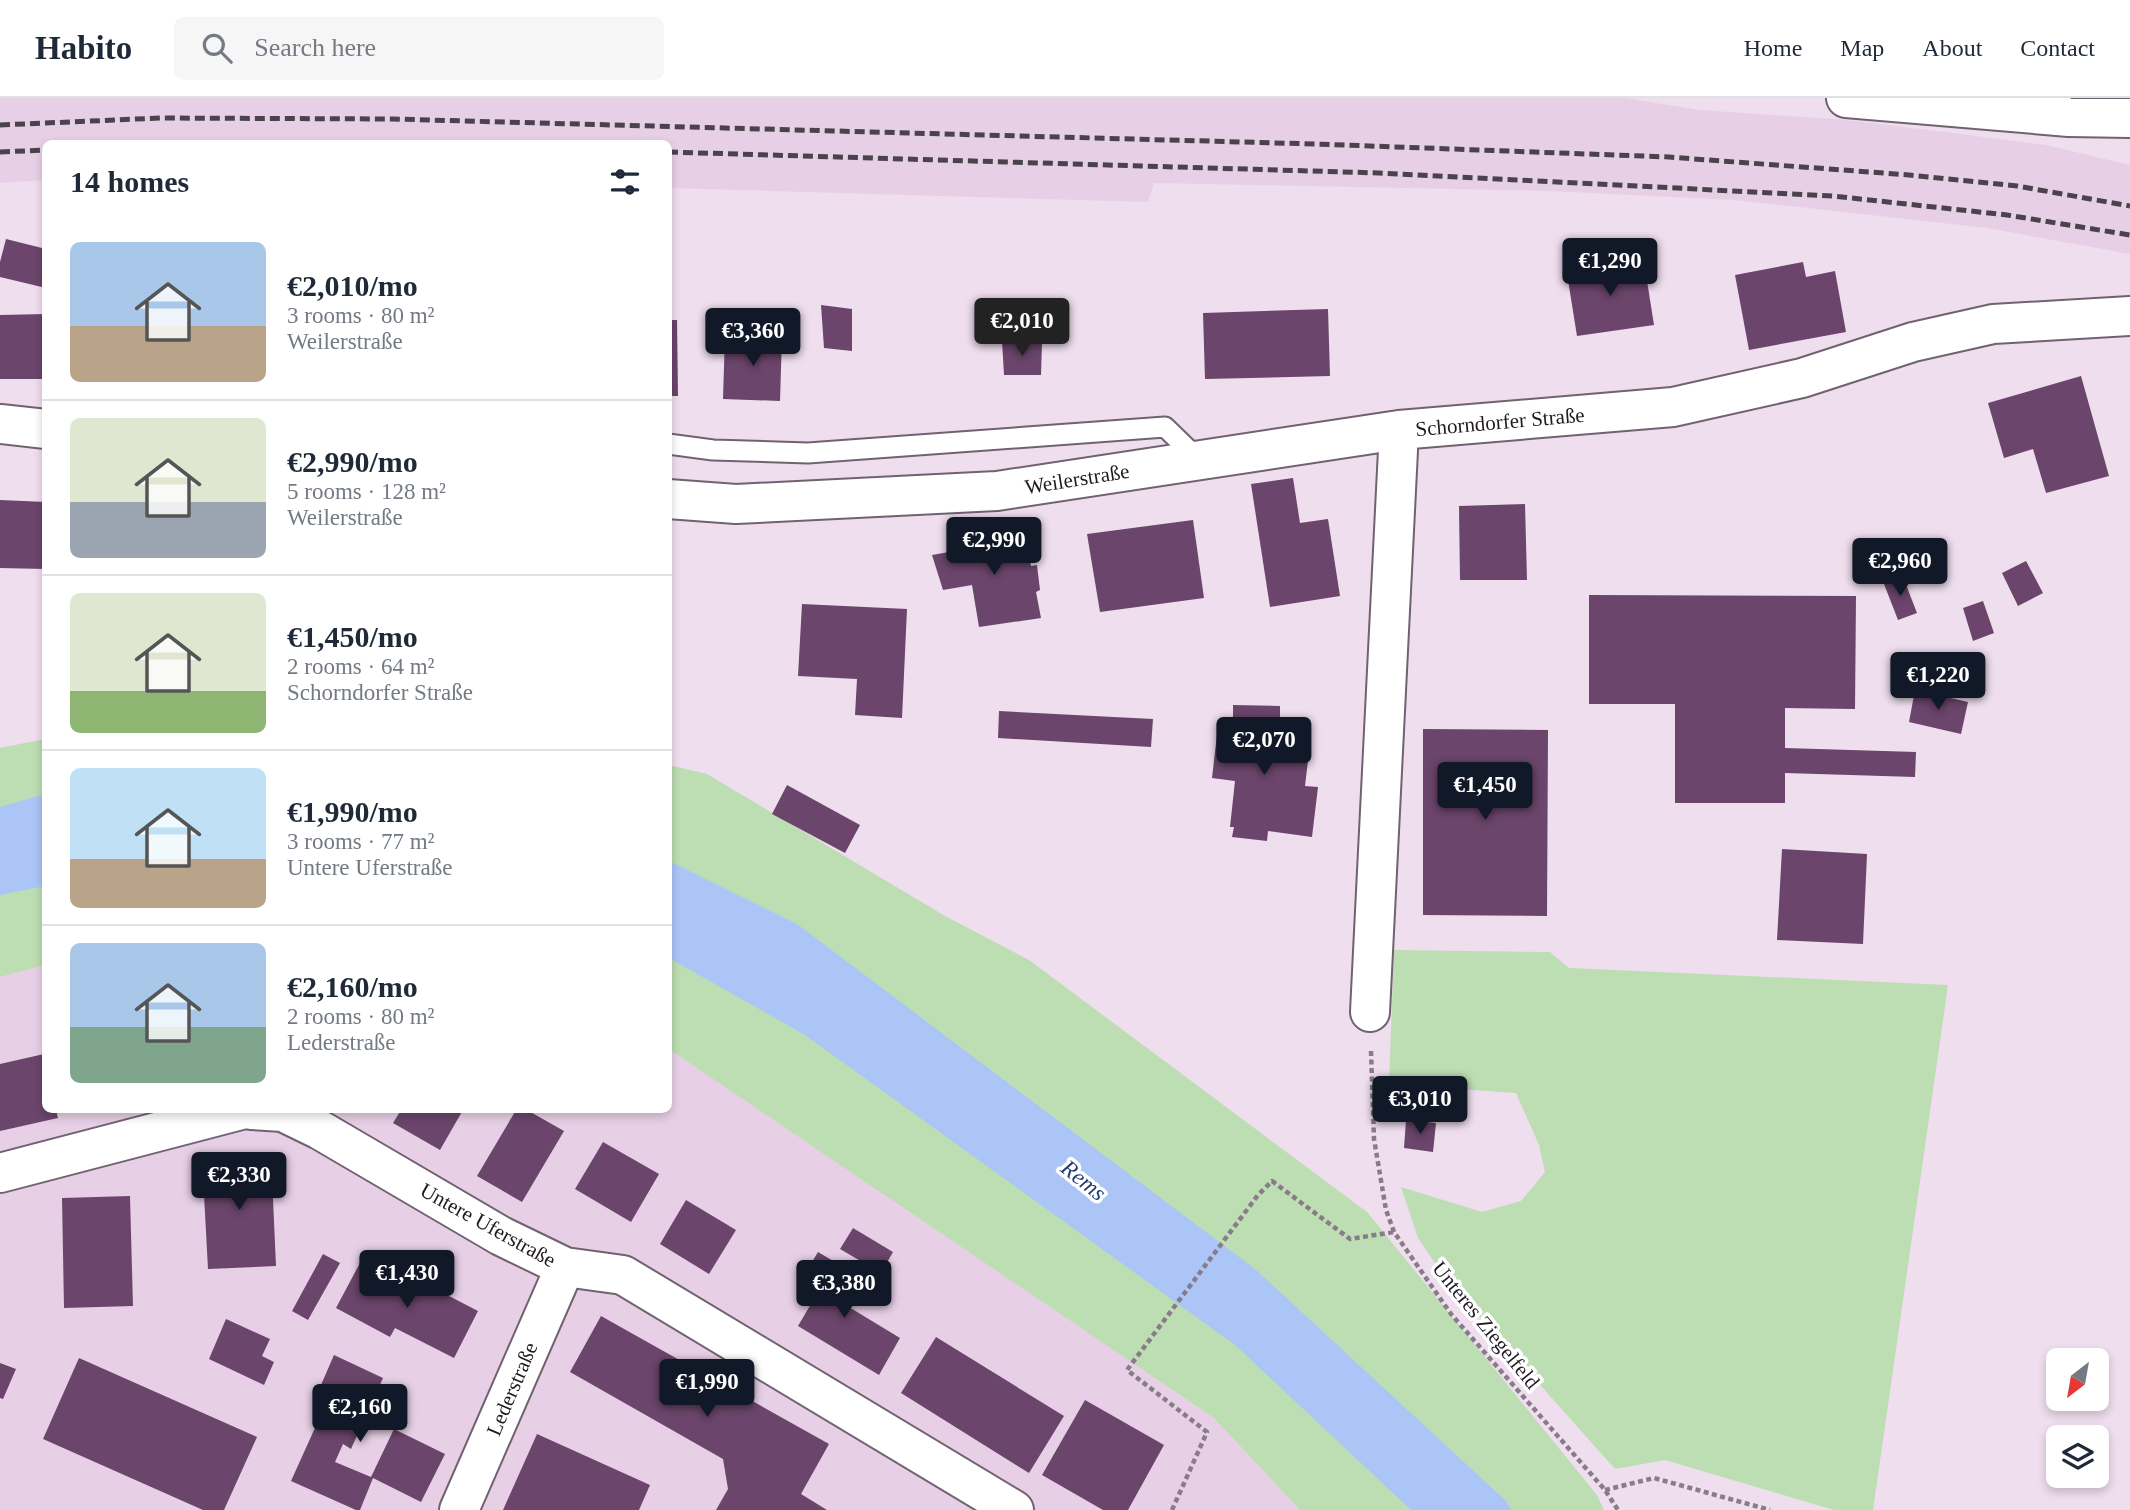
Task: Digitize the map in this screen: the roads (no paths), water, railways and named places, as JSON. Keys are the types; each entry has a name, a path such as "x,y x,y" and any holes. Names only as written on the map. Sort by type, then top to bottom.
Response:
{"street":[{"path":"1846,98 2069,117 2130,118"},
{"name":"Schorndorfer Straße","path":"1370,1012 1399,430 1673,407 1802,377 1913,342 1993,324 2130,316"},
{"path":"0,424 42,429"},
{"name":"Weilerstraße","path":"672,499 736,504 997,491 1399,430"},
{"path":"0,1173 230,1113"},
{"name":"Untere Uferstraße","path":"285,1113 320,1130 501,1236 565,1267 623,1275 1014,1510"},
{"name":"Lederstraße","path":"459,1510 565,1267"}],"lane":[{"path":"672,445 713,450 808,453 1165,427 1200,460"}],"water":[{"path":"42,795 42,887 0,895 0,807"},
{"name":"Rems","path":"672,862 797,924 1255,1269 1506,1501 1511,1510 1411,1510 1235,1345 805,1035 672,960"}],"railway":[{"path":"0,125 160,118 392,119 1316,144 1669,157 2017,186 2130,206"},
{"path":"0,152 42,150"},
{"path":"672,152 1379,173 1833,196 2007,215 2130,235"}]}
